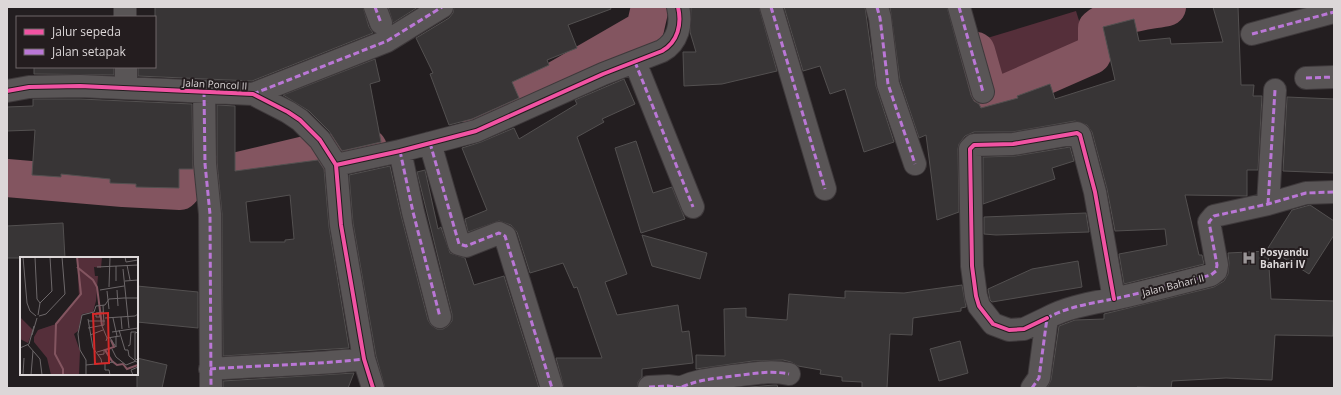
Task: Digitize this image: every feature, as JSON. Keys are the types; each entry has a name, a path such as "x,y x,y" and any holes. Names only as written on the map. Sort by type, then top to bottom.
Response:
{"street":[{"path":"253,94 387,41 442,7"},
{"path":"373,388 364,359 341,224 332,157 400,151 476,131 670,47 679,27 678,7"},
{"path":"771,7 826,189"},
{"path":"877,7 880,18 888,84 915,164"},
{"path":"959,7 983,92"},
{"path":"1252,34 1334,12"},
{"path":"635,62 693,207"},
{"name":"Jalan Poncol II","path":"7,92 29,87 60,86 126,77 204,91 253,94 300,120 332,157"},
{"path":"1306,78 1334,77"},
{"path":"1268,204 1272,169 1275,90"},
{"path":"204,91 205,164 210,214 211,378 283,364 318,365 364,359"},
{"name":"Jalan Bahari II","path":"1114,299 1095,192 1080,135 1077,133 1013,144 974,145 970,149 972,266 976,296 979,306 993,324 1009,330 1024,329 1057,313 1079,306 1114,299 1211,275 1216,271 1218,265 1210,218 1306,193 1334,192"},
{"path":"430,144 460,244 466,246 499,233 505,236 552,388"},
{"path":"400,151 412,212 440,317"},
{"path":"1032,388 1039,378 1047,318"},
{"path":"649,387 682,388 696,381 747,373 775,372 788,374"}],"shaded area":[{"path":"1076,11 1088,49 995,77 984,39"}],"building":[{"path":"155,7 363,7 369,27 373,33 252,81 138,76 138,68 156,68"},
{"path":"388,7 418,7 393,23"},
{"path":"454,7 610,7 611,9 568,25 577,48 547,60 549,65 512,82 519,98 472,119 449,125 430,74 433,73 416,38 449,18 453,13"},
{"path":"691,7 759,7 777,71 722,84 684,86 683,52 696,52 690,32"},
{"path":"784,7 865,7 876,86 894,142 864,152 845,89 830,94 820,66 803,71"},
{"path":"890,7 947,7 971,95 974,101 979,104 981,108 1018,98 1017,96 1050,84 1055,99 1115,80 1103,27 1134,19 1139,41 1170,38 1171,44 1223,42 1213,7 1238,7 1241,85 1254,85 1253,96 1262,96 1258,170 1247,170 1247,196 1185,195 1199,255 1202,255 1204,264 1124,284 1119,254 1167,245 1165,229 1115,231 1107,189 1092,132 1087,125 1075,121 1012,132 974,132 965,136 959,144 958,149 959,212 937,220 926,135 919,138 900,81"},
{"path":"375,59 380,81 370,84 381,142 342,151 329,131 309,111 283,95"},
{"path":"34,68 114,68 114,75 34,74"},
{"path":"624,79 635,104 602,119 604,122 577,137 627,274 605,282 617,315 678,305 682,332 689,331 693,363 642,369 642,377 638,382 637,388 564,388 556,358 602,358 577,287 574,288 563,263 530,273 517,232 511,225 499,221 468,232 465,219 487,210 462,148 481,142 514,128 519,139 577,104 575,100"},
{"path":"1287,97 1334,99 1334,173 1283,171"},
{"path":"33,99 80,99 192,104 193,169 179,169 179,188 136,187 136,184 110,183 110,179 61,174 61,177 32,175 35,130 7,131 7,107 33,106"},
{"path":"217,105 235,106 235,171 318,160 324,169 329,227 349,348 223,356 222,214 217,163","holes":["290,195 294,239 285,240 285,242 250,242 246,202"]},
{"path":"636,141 653,193 672,187 685,219 641,233 615,148"},
{"path":"1070,147 1074,161 1052,168 1055,179 983,204 983,157 1015,156"},
{"path":"390,166 428,320 431,325 437,329 443,329 452,321 452,314 417,172 425,170 438,229 441,227 450,253 465,258 474,285 504,276 539,388 385,388 376,356 353,223 349,175"},
{"path":"1310,205 1334,221 1334,235 1309,274 1268,248 1292,210"},
{"path":"1086,213 1089,232 996,235 984,234 984,217"},
{"path":"63,223 65,257 7,258 7,226"},
{"path":"642,235 707,253 700,279 652,266"},
{"path":"1268,251 1271,299 1334,301 1333,336 1275,335 1272,380 1226,378 1172,381 1171,388 1047,388 1051,380 1059,326 1075,320 1104,319 1104,314 1214,287 1224,281 1228,274 1228,253"},
{"path":"1078,261 1082,287 992,302 990,300 988,289 1032,269"},
{"path":"962,285 966,307 961,308 961,311 913,318 912,335 890,334 887,388 862,388 862,382 842,381 842,377 820,374 821,370 798,366 783,360 753,361 696,369 696,355 725,356 724,309 746,308 746,317 787,320 789,294 845,298 845,291 904,293"},
{"path":"138,286 198,292 198,328 138,322"},
{"path":"960,341 968,373 939,381 930,349"},
{"path":"138,358 167,365 162,388 137,388"},
{"path":"354,373 348,388 223,388 223,381"},
{"path":"777,385 778,388 738,388"}],"waterway":[{"path":"481,117 548,85 645,29 650,7"},
{"path":"976,51 990,100 1092,55 1097,44 1097,28 1104,23 1121,16 1167,7"},
{"path":"7,178 123,188 180,191 190,180 234,172 314,153 349,153 368,148"}],"marked path":[{"path":"375,7 381,23"},
{"path":"253,94 387,41 442,7"},
{"path":"771,7 825,189"},
{"path":"877,7 880,18 888,84 915,164"},
{"path":"959,7 983,92"},
{"path":"1252,34 1334,12"},
{"path":"635,62 693,207"},
{"path":"1306,78 1334,77"},
{"path":"1268,204 1275,90"},
{"path":"204,91 205,164 210,214 211,388"},
{"path":"430,143 459,244 466,246 499,233 505,236 552,388"},
{"path":"400,151 413,212 440,317"},
{"path":"1032,388 1039,378 1047,318 1055,314 1091,303 1141,293 1211,275 1216,271 1217,265 1209,222 1214,216 1268,204 1306,193 1334,192"},
{"path":"210,369 326,363 364,359"},
{"path":"682,387 701,381 754,373 768,372 789,374"},
{"path":"649,387 668,386 682,388"}],"cycle path":[{"path":"336,165 400,151 476,131 603,74 662,51 672,43 678,32 678,7"},
{"path":"7,91 29,87 80,86 253,94 300,120 320,140 336,165 341,225 364,359 373,388"},
{"path":"1047,318 1024,329 1009,330 993,324 979,306 976,296 972,266 970,149 974,145 1013,144 1077,133 1080,135 1095,192 1114,299"}],"place":[{"name":"Posyandu Bahari IV","path":"1249,258"}]}
